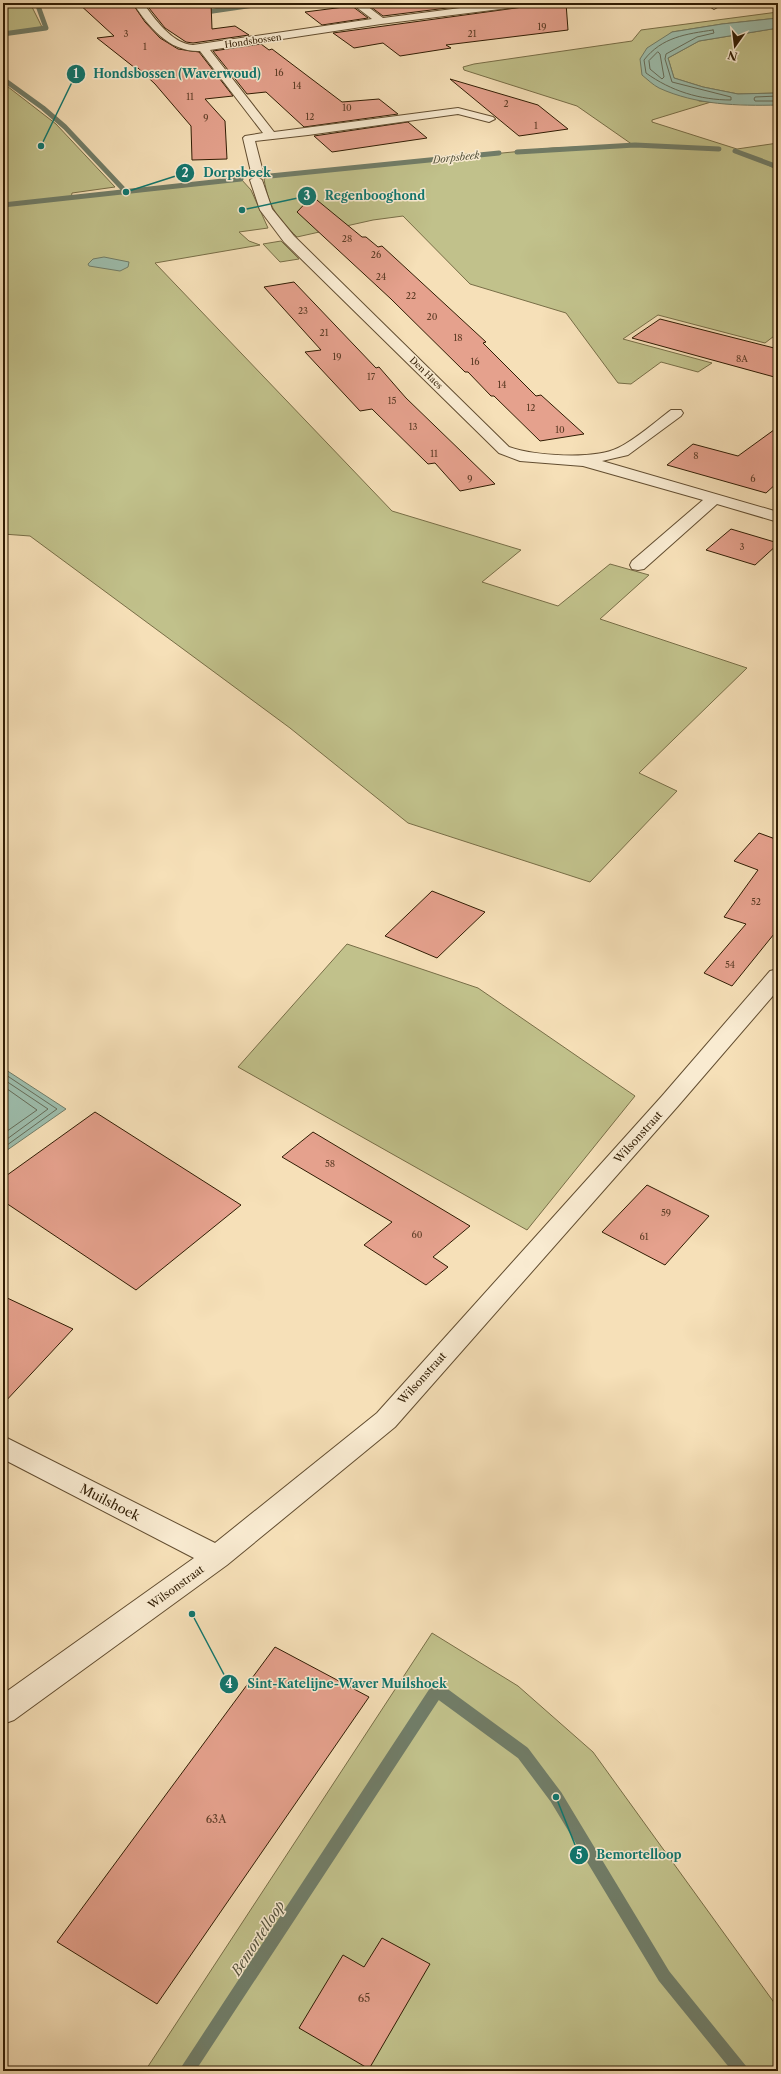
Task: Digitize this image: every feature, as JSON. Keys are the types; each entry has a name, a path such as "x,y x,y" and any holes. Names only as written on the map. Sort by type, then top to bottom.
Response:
{"street":[{"name":"Hondsbossen","path":"138,3 150,21 182,47 203,48 381,21 523,3"},
{"path":"356,3 381,21"},
{"path":"203,48 271,136 458,111 489,119"},
{"name":"Den Haes","path":"271,136 249,138 266,210 289,239 504,450 520,456 584,461 778,518"},
{"name":"Den Haes","path":"584,461 623,452 676,413"},
{"path":"638,565 714,499"},
{"name":"Wilsonstraat","path":"3,1711 217,1557 386,1420 670,1101 778,976"},
{"name":"Muilshoek","path":"3,1447 217,1557"}],"green space":[{"path":"3,3 30,3 42,27 3,33"},
{"path":"778,12 778,18 722,24 672,32 640,59 699,101 711,102 652,120 652,122 737,149 778,143 778,166 758,160 778,170 778,333 765,343 658,315 623,339 712,363 698,372 661,362 631,384 618,383 566,313 470,284 403,216 373,220 297,237 279,218 268,197 264,179 270,176 553,148 633,145 577,106 464,70 463,67 474,64 632,41 641,30"},
{"path":"778,28 778,93 738,94 703,87 674,78 668,58 699,41"},
{"path":"3,83 56,124 115,187 72,193 71,198 241,179 251,190 268,228 239,232 249,241 260,245 155,263 392,511 521,550 482,582 558,606 610,564 649,575 600,619 747,668 639,773 677,791 590,882 408,823 290,728 30,536 3,534"},
{"path":"281,241 299,259 280,262 263,244"},
{"path":"347,944 478,988 635,1096 527,1230 238,1067"},
{"path":"432,1633 518,1686 593,1752 778,2008 778,2071 145,2071"}],"water":[{"path":"778,18 778,28 699,41 668,58 674,78 703,87 738,94 778,93 778,105 733,105 688,98 659,88 642,75 640,59 647,48 672,32 722,24"},
{"path":"104,257 129,262 128,267 120,271 89,266 88,264 93,259"},
{"path":"3,1068 66,1109 3,1153"}],"building":[{"path":"78,3 132,3 145,22 160,38 178,49 199,52 233,96 205,99 225,121 227,159 192,160 191,126 155,84 138,68 135,68 97,38 114,36"},
{"path":"145,3 211,3 212,29 235,26 249,35 193,43 186,42 165,28"},
{"path":"487,3 383,16 367,4"},
{"path":"529,3 566,3 568,30 446,45 451,48 400,56 383,43 354,48 333,33 523,7"},
{"path":"352,6 368,18 322,25 305,12"},
{"path":"261,44 269,50 272,49 342,102 379,99 398,114 304,127 266,92 247,94 213,51"},
{"path":"450,79 538,105 568,129 519,136"},
{"path":"408,122 427,138 332,152 314,136"},
{"path":"312,196 362,237 366,237 378,247 382,246 486,342 483,343 536,396 541,395 584,434 540,441 494,396 491,396 468,372 465,372 391,299 297,212"},
{"path":"294,282 376,368 379,367 406,398 495,484 460,491 435,463 428,464 372,409 360,411 305,352 321,350 264,287"},
{"path":"660,319 778,349 778,378 632,338"},
{"path":"778,427 778,482 766,493 667,465 693,444 738,456"},
{"path":"731,529 778,544 755,565 706,550"},
{"path":"759,833 778,840 778,935 774,934 732,986 704,973 746,924 724,917 758,870 734,861"},
{"path":"432,891 485,912 437,958 385,936"},
{"path":"95,1112 241,1205 136,1290 3,1201 3,1178"},
{"path":"313,1132 470,1226 433,1257 448,1267 426,1285 364,1245 392,1222 282,1157"},
{"path":"647,1185 709,1216 665,1265 602,1232"},
{"path":"3,1296 73,1329 3,1404"},
{"path":"275,1647 369,1697 157,2004 57,1942"},
{"path":"382,1938 430,1964 369,2069 299,2028 343,1955 364,1967"}],"waterway":[{"path":"3,34 46,28 37,3"},
{"path":"199,13 268,3"},
{"path":"3,79 43,108 65,127 126,192"},
{"name":"Dorpsbeek","path":"517,152 635,145 719,149"},
{"name":"Dorpsbeek","path":"735,151 778,167"},
{"name":"Dorpsbeek","path":"270,176 499,153"},
{"name":"Dorpsbeek","path":"126,192 241,179"},
{"name":"Dorpsbeek","path":"3,205 126,192"},
{"name":"Bemortelloop","path":"187,2071 437,1690 523,1753 556,1797 664,1976 741,2071"}],"place":[{"name":"Hondsbossen (Waverwoud)","path":"41,146"},
{"name":"Dorpsbeek","path":"126,192"},
{"name":"Regenbooghond","path":"242,210"},
{"name":"Sint-Katelijne-Waver Muilshoek","path":"192,1614"},
{"name":"Bemortelloop","path":"556,1797"}]}
